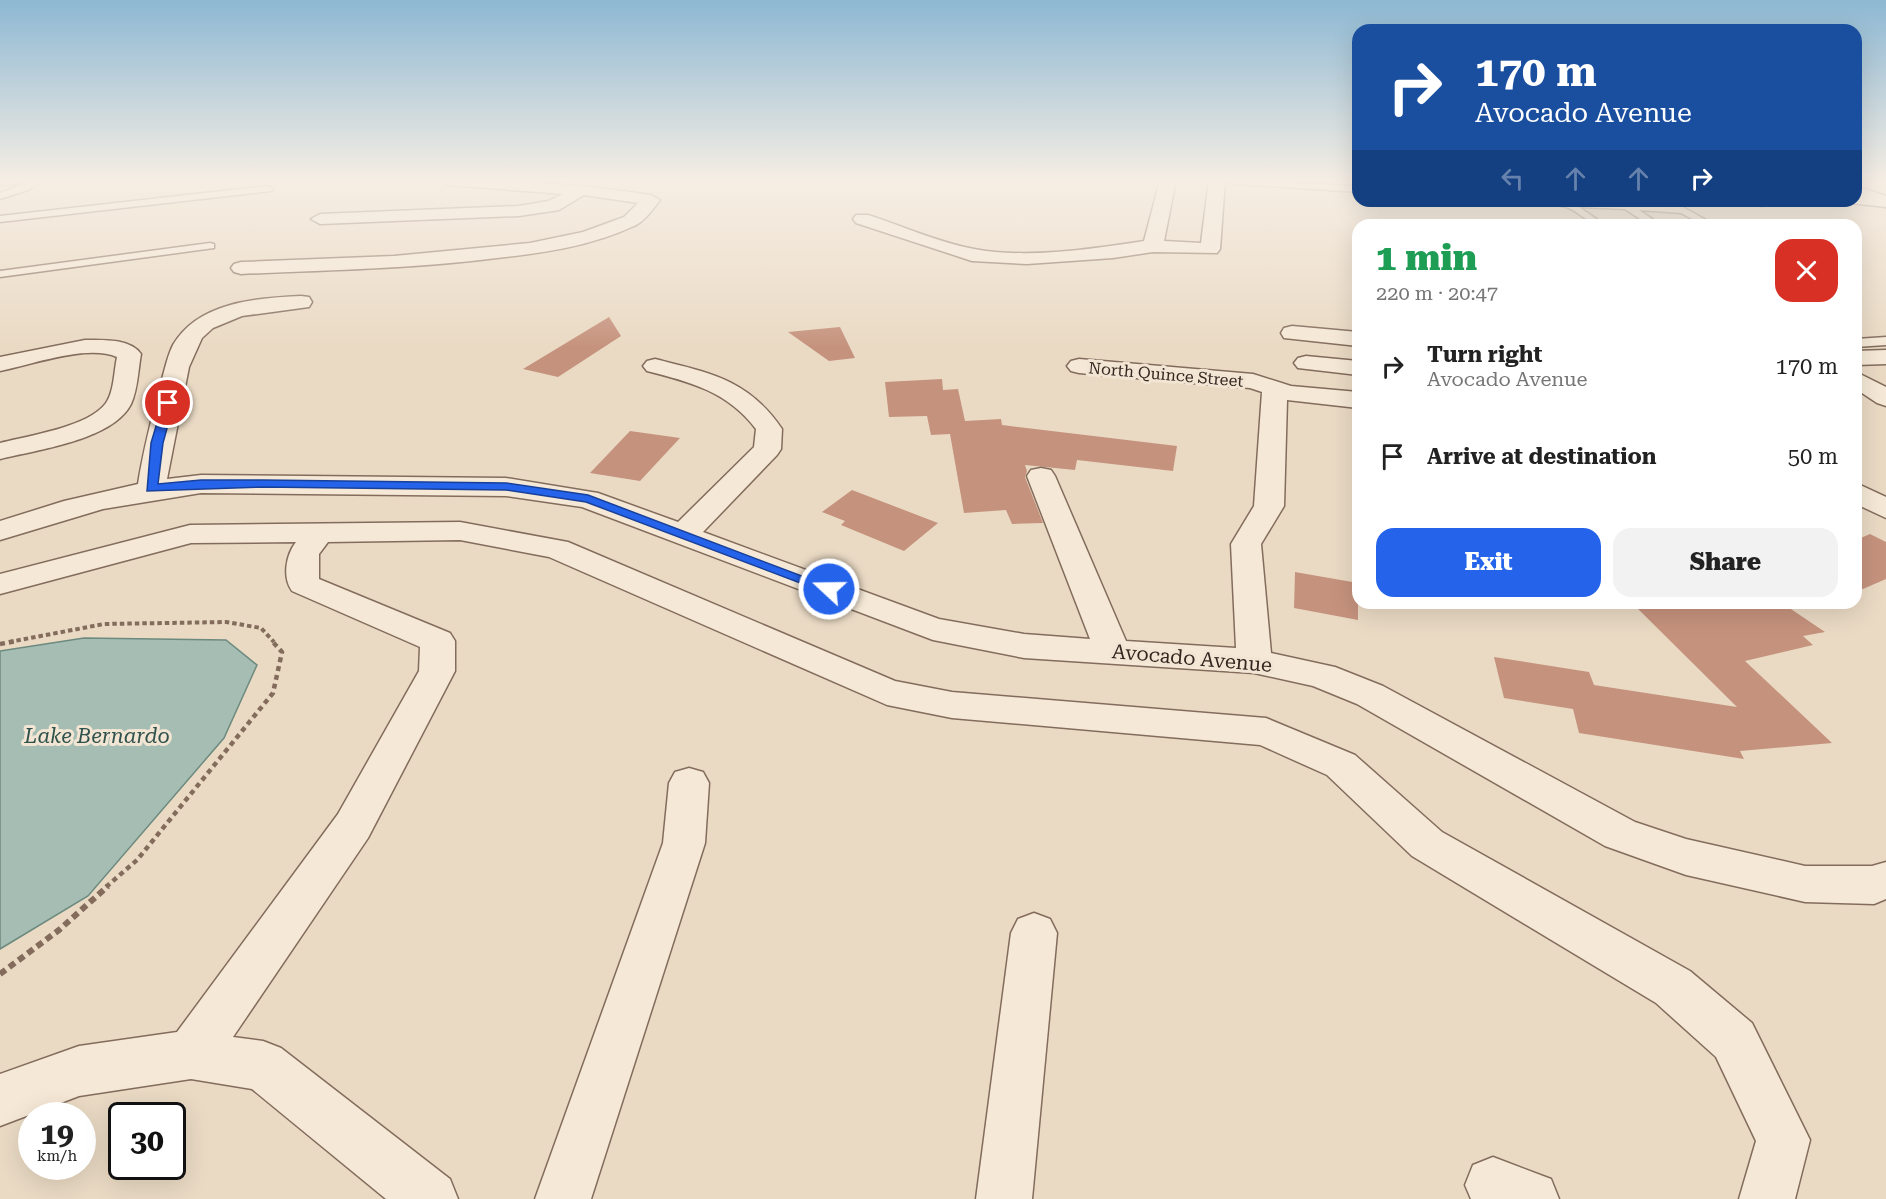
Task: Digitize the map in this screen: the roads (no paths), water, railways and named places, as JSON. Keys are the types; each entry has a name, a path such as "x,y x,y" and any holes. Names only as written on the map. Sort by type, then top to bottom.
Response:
{"street":[{"path":"241,268 490,255 562,244 590,236"},
{"path":"914,236 972,255 1027,258 1113,252 1153,246 1210,249 1211,236"},
{"path":"1153,246 1155,236"},
{"path":"152,488 157,443 185,344 199,328 230,312 265,304 301,302"},
{"path":"1292,333 1352,338"},
{"path":"0,364 98,345 121,349 129,354 118,406 109,415 89,425 0,451"},
{"path":"1862,358 1886,357"},
{"path":"1306,363 1352,368"},
{"path":"655,366 717,382 752,404 770,429 767,449 684,534"},
{"name":"North Quince Street","path":"1079,366 1253,381 1288,393 1352,399"},
{"path":"1862,383 1886,398"},
{"path":"1254,661 1246,544 1269,506 1275,389"},
{"path":"1041,476 1112,650"},
{"name":"Avocado Avenue","path":"0,531 47,515 152,488 201,483 506,487 588,499 933,629 1024,646 1254,661 1322,676 1370,694 1620,834 1686,857 1805,884 1874,885 1886,880"},
{"path":"1862,495 1886,508"},
{"path":"0,584 190,534 460,531 557,549 887,692 952,705 1266,732 1341,765 1427,844 1673,987 1734,1040 1783,1140 1767,1199"},
{"path":"191,1055 353,826 437,671 438,641 303,584 303,554 319,532"},
{"path":"563,1199 684,843 689,783"},
{"path":"1004,1199 1034,933"},
{"path":"0,1100 79,1071 191,1055 263,1066 430,1199"}],"lane":[{"path":"0,274 210,246"},
{"path":"1862,343 1886,341"}],"water":[{"name":"Lake Bernardo","path":"84,638 226,640 257,665 224,738 88,896 0,949 0,651"}]}
